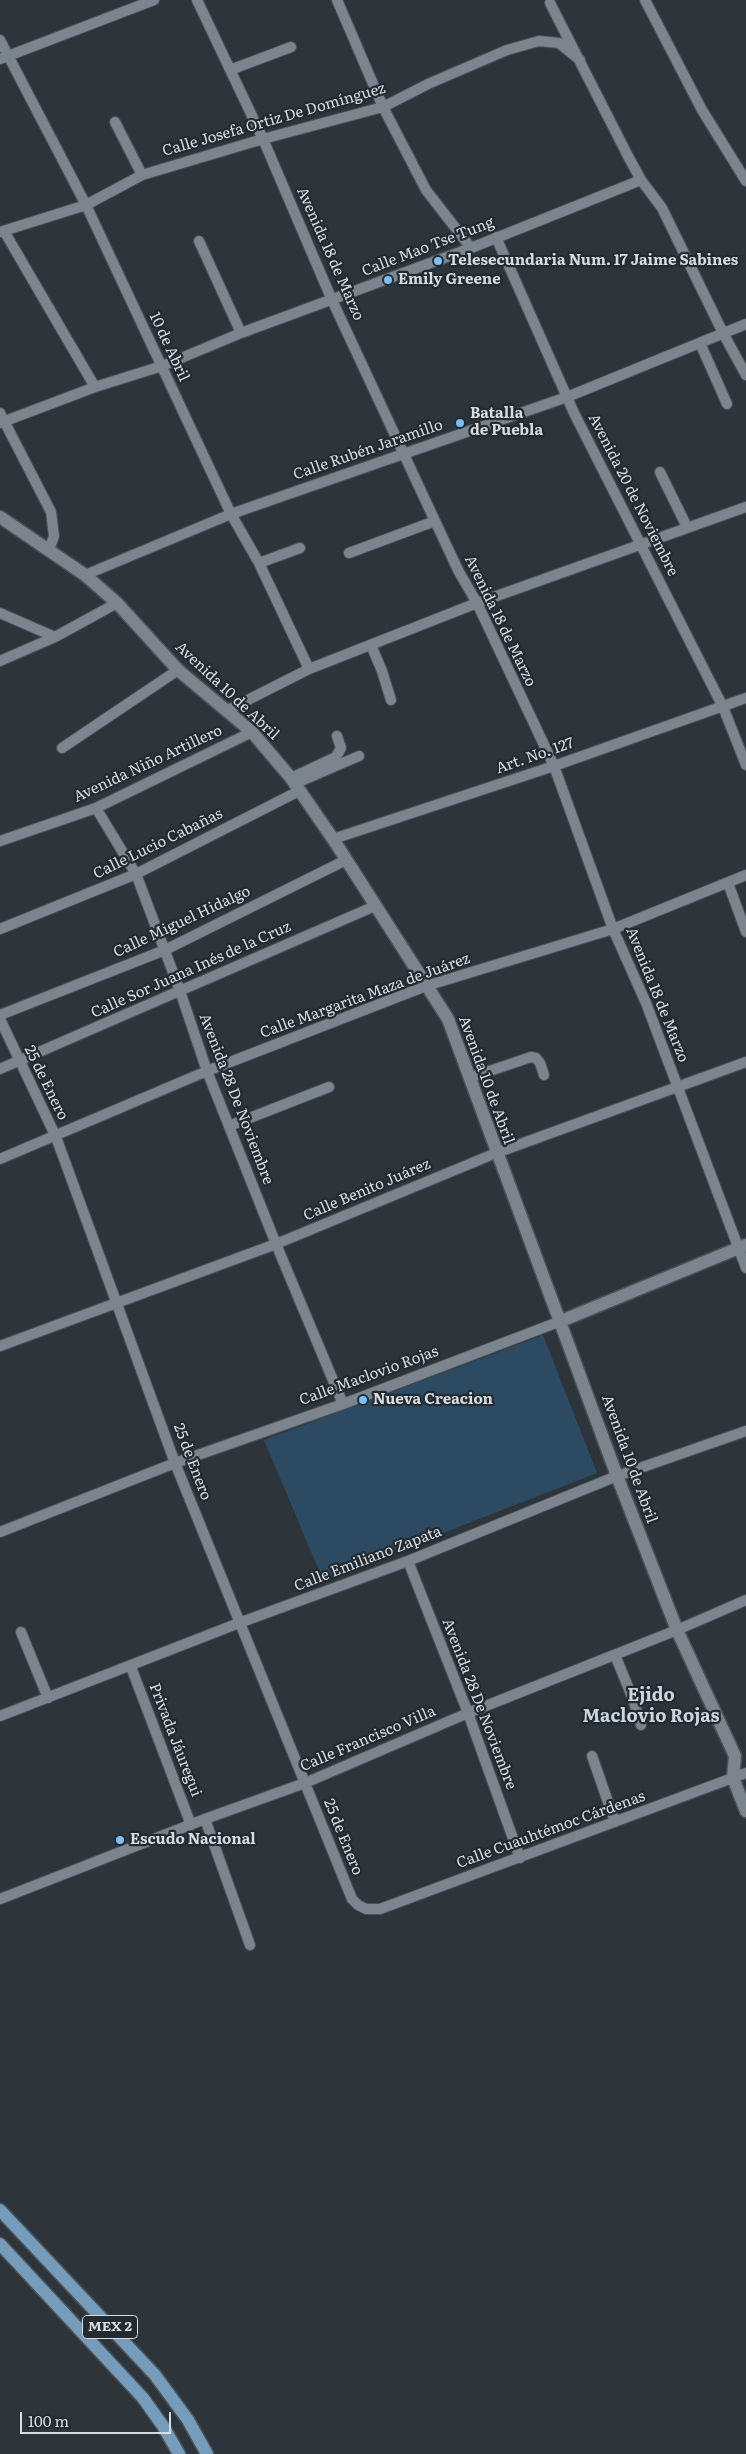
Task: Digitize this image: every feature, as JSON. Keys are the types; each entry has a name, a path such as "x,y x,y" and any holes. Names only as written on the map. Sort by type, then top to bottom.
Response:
{"main road":[{"name":"MEX 2","path":"0,2210 155,2375 188,2420 207,2454"},
{"name":"MEX 2","path":"0,2244 143,2398 163,2426 179,2454"}],"street":[{"path":"4,58 154,0"},
{"name":"Avenida 18 de Marzo","path":"197,0 263,139 332,300 405,452 459,572 478,603 554,766 613,928 646,1003 742,1246 746,1268"},
{"path":"337,0 383,107 426,190 471,248"},
{"path":"645,0 702,110 746,181"},
{"path":"550,3 641,180 662,208 723,333 746,375"},
{"name":"10 de Abril","path":"0,40 4,58 86,205 231,514 259,563 310,669"},
{"name":"Calle Josefa Ortiz De Domínguez","path":"2,231 86,205 142,175 263,139 383,107 428,84 507,50 539,41 558,43 580,60"},
{"path":"230,70 291,47"},
{"path":"115,122 142,175"},
{"name":"Calle Mao Tse Tung","path":"1,419 162,366 241,333 471,248 641,180"},
{"path":"2,231 95,388"},
{"name":"Avenida 20 de Noviembre","path":"496,237 567,397 723,707 746,765"},
{"path":"200,241 241,333"},
{"name":"Calle Rubén Jaramillo","path":"85,575 231,514 567,397 746,324"},
{"path":"700,343 727,404"},
{"path":"1,419 51,512 54,536 49,550"},
{"path":"660,472 687,527"},
{"path":"228,710 310,669 371,644 478,603 746,506"},
{"name":"Avenida 10 de Abril","path":"0,517 85,575 117,603 178,670 252,732 294,784 333,839 448,1019 617,1476 677,1630 735,1756"},
{"path":"349,553 435,521"},
{"path":"259,563 300,548"},
{"path":"0,661 55,637 117,603"},
{"path":"0,614 55,637"},
{"path":"371,644 382,670 391,700"},
{"path":"62,748 178,670"},
{"name":"Art. No. 127","path":"333,839 554,766 746,698"},
{"name":"Avenida Niño Artillero","path":"0,841 96,808 252,732"},
{"path":"294,784 336,757 341,748 337,736"},
{"path":"294,784 359,756"},
{"name":"Calle Lucio Cabañas","path":"0,929 136,874 294,784"},
{"name":"Avenida 28 De Noviembre","path":"96,808 136,874 207,1071 276,1244 343,1404"},
{"name":"Calle Miguel Hidalgo","path":"0,1015 164,950 346,860"},
{"name":"Calle Margarita Maza de Juárez","path":"0,1159 56,1137 207,1071 426,986 613,928 746,875"},
{"path":"728,883 746,932"},
{"name":"Calle Sor Juana Inés de la Cruz","path":"0,1069 375,906"},
{"name":"25 de Enero","path":"0,1019 18,1062 56,1137 175,1463 352,1899 366,1909"},
{"path":"469,1078 531,1057 540,1063 544,1075"},
{"name":"Calle Benito Juárez","path":"0,1346 276,1244 496,1153 746,1062"},
{"path":"229,1126 329,1087"},
{"name":"Calle Maclovio Rojas","path":"0,1532 175,1463 343,1404 561,1322 742,1246"},
{"name":"Calle Emiliano Zapata","path":"0,1715 131,1667 239,1623 408,1561 617,1476 746,1431"},
{"name":"Avenida 28 De Noviembre","path":"408,1561 468,1713 520,1858"},
{"name":"Calle Francisco Villa","path":"0,1899 205,1818 305,1783 468,1713 677,1630 746,1600"},
{"path":"21,1632 48,1698"},
{"path":"615,1655 641,1725"},
{"name":"Privada Jáuregui","path":"131,1667 191,1825"},
{"path":"592,1756 616,1822"},
{"path":"735,1756 746,1764"},
{"path":"735,1756 733,1778 746,1812"},
{"name":"Calle Cuauhtémoc Cárdenas","path":"366,1909 380,1909 746,1773"},
{"path":"205,1818 250,1945"}],"shaded area":[{"path":"543,1335 597,1473 323,1580 264,1440"}],"place":[{"name":"Telesecundaria Num. 17 Jaime Sabines","path":"438,261"},
{"name":"Emily Greene","path":"388,280"},
{"name":"Batalla de Puebla","path":"460,423"},
{"name":"Nueva Creacion","path":"363,1400"},
{"name":"Escudo Nacional","path":"120,1840"}],"district":[{"name":"Ejido Maclovio Rojas","path":"651,1706"}]}
